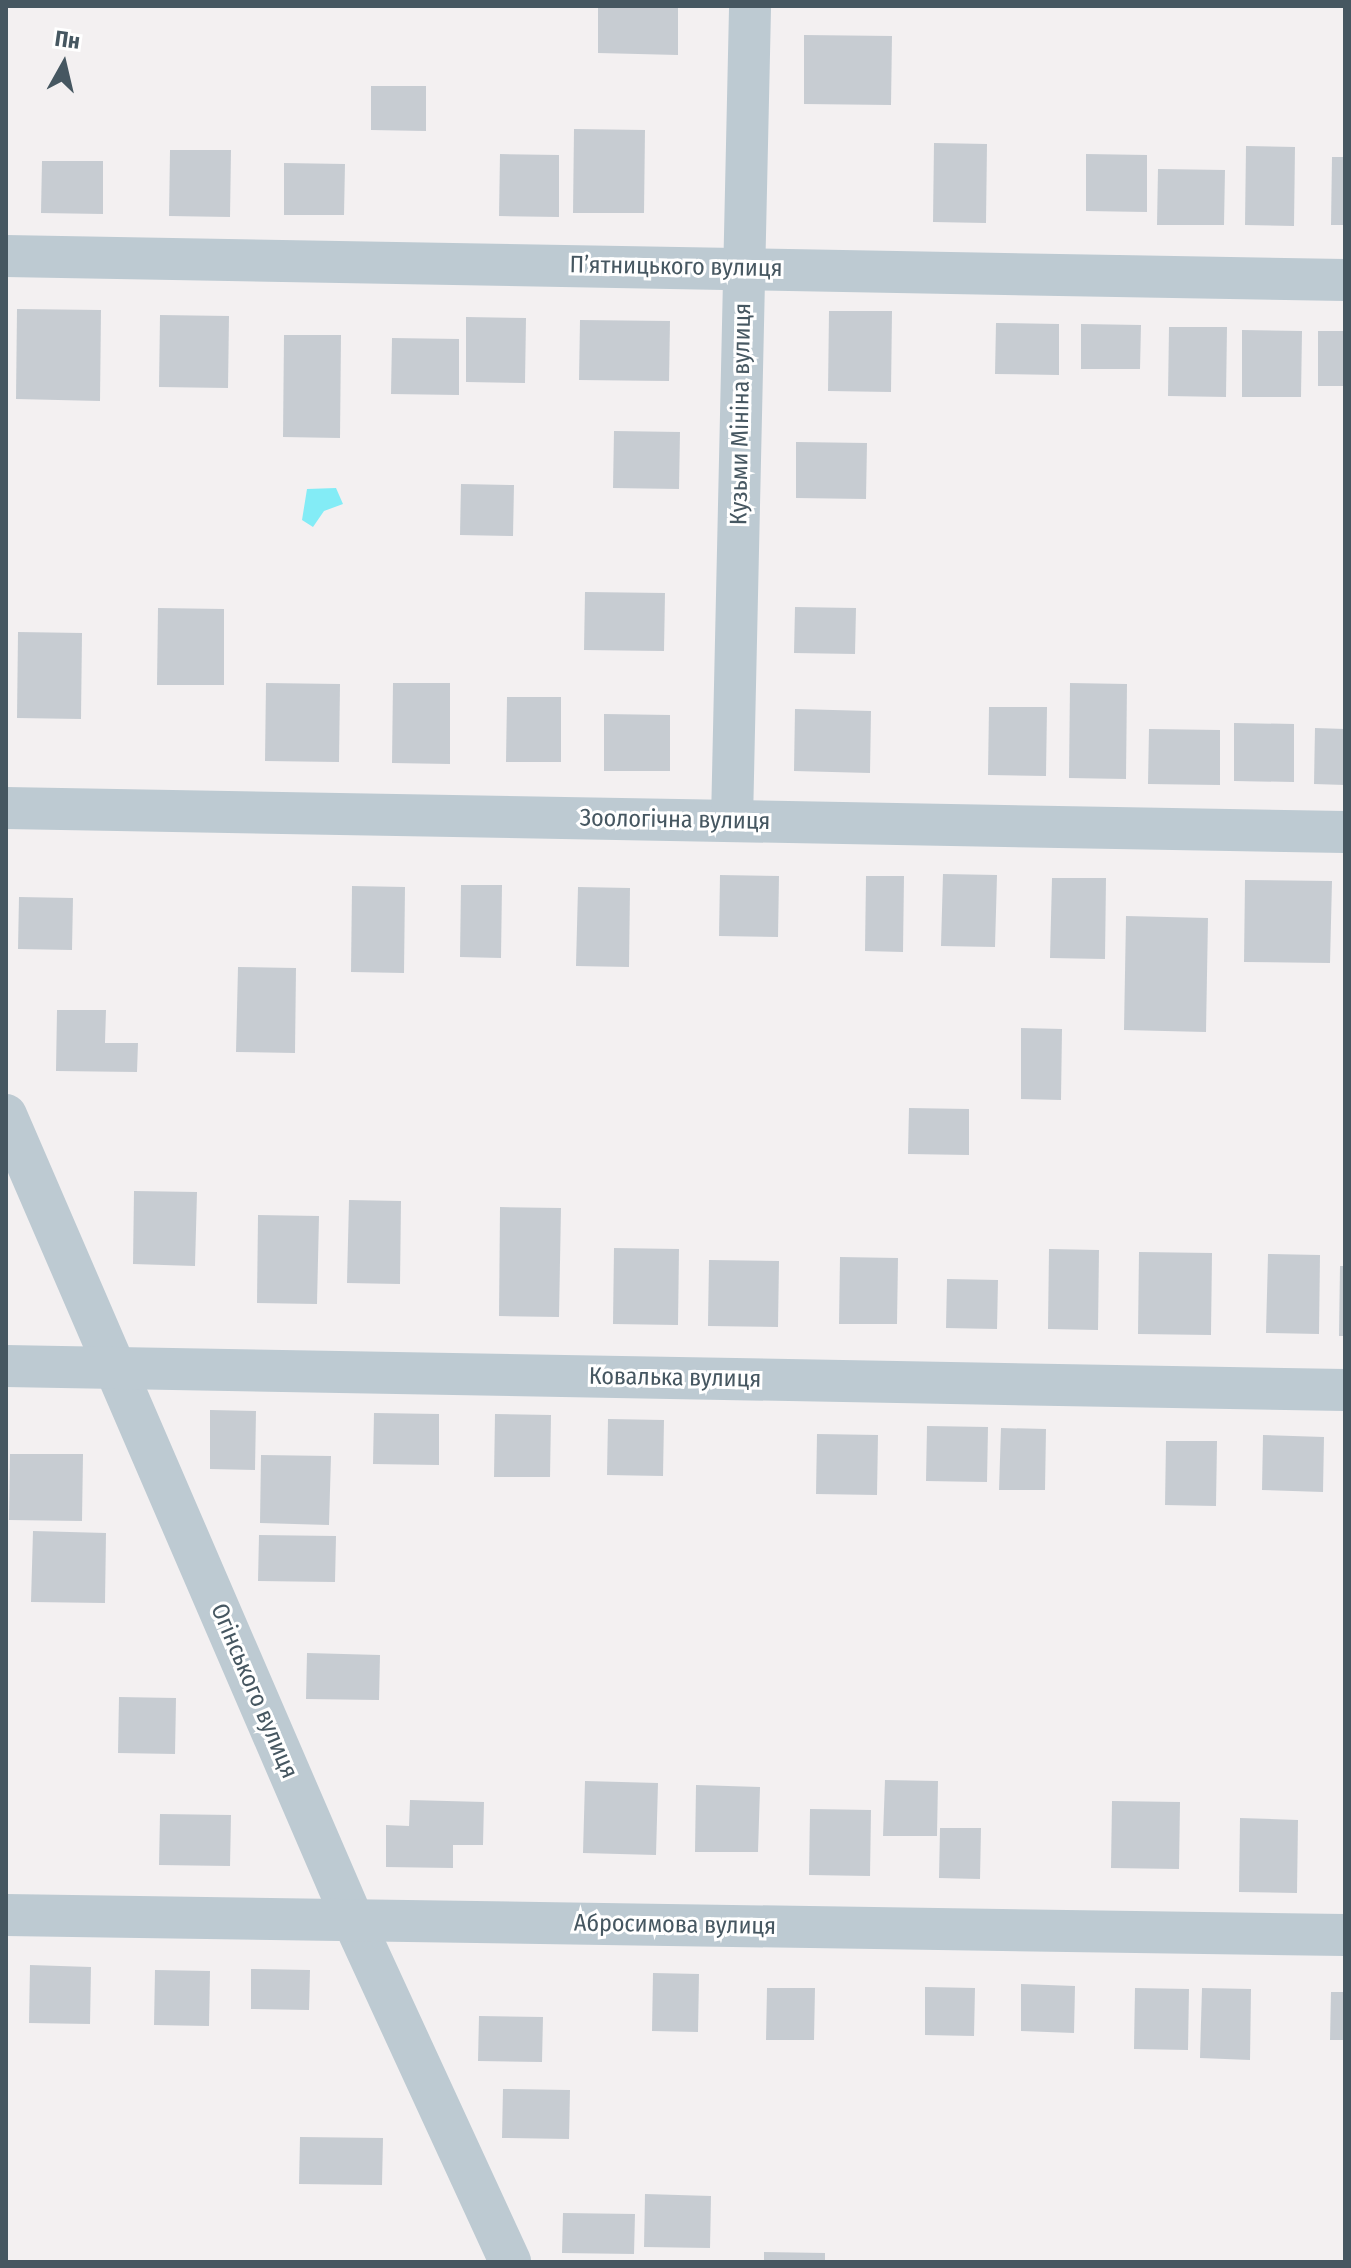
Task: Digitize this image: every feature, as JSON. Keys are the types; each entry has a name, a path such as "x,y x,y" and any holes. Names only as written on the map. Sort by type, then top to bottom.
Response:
{"street":[{"name":"Кузьми Мініна вулиця","path":"732,821 750,6"},
{"name":"П’ятницького вулиця","path":"6,256 1345,280"},
{"name":"Зоологічна вулиця","path":"6,808 1345,832"},
{"name":"Огінського вулиця","path":"6,1115 353,1920 510,2262"},
{"name":"Ковалька вулиця","path":"6,1366 1345,1390"},
{"name":"Абросимова вулиця","path":"6,1915 1345,1935"}],"water":[{"path":"336,488 343,504 324,511 313,527 302,520 307,489"}],"building":[{"path":"598,6 678,6 678,55 598,53"},
{"path":"804,35 892,36 891,105 804,104"},
{"path":"371,86 426,86 426,131 371,130"},
{"path":"574,129 645,130 644,213 573,213"},
{"path":"934,143 987,144 986,223 933,222"},
{"path":"1246,146 1295,147 1294,226 1245,225"},
{"path":"170,150 231,150 230,217 169,216"},
{"path":"500,154 559,155 559,217 499,216"},
{"path":"1086,154 1147,155 1147,212 1086,211"},
{"path":"1332,157 1345,157 1345,225 1331,225"},
{"path":"42,161 103,161 103,214 41,213"},
{"path":"284,163 345,164 344,215 284,215"},
{"path":"1158,169 1225,170 1224,225 1157,225"},
{"path":"17,309 101,310 100,401 16,399"},
{"path":"829,311 892,311 891,392 828,391"},
{"path":"160,315 229,316 228,388 159,387"},
{"path":"466,317 526,318 525,383 466,382"},
{"path":"580,320 670,321 669,381 579,380"},
{"path":"996,323 1059,324 1059,375 995,374"},
{"path":"1081,324 1141,325 1140,369 1081,369"},
{"path":"1169,327 1227,327 1226,397 1168,396"},
{"path":"1242,330 1302,331 1301,397 1242,397"},
{"path":"1318,331 1345,331 1345,386 1318,386"},
{"path":"284,335 341,335 340,438 283,437"},
{"path":"392,338 459,339 459,395 391,394"},
{"path":"614,431 680,432 679,489 613,488"},
{"path":"796,442 867,443 866,499 796,498"},
{"path":"461,484 514,485 513,536 460,535"},
{"path":"585,592 665,593 664,651 584,650"},
{"path":"795,607 856,608 855,654 794,653"},
{"path":"158,608 224,609 224,685 157,685"},
{"path":"18,632 82,633 81,719 17,718"},
{"path":"266,683 340,684 339,762 265,761"},
{"path":"393,683 450,683 450,764 392,763"},
{"path":"1070,683 1127,684 1126,779 1069,778"},
{"path":"507,697 561,697 561,762 506,762"},
{"path":"989,707 1047,707 1046,776 988,775"},
{"path":"795,709 871,711 870,773 794,771"},
{"path":"604,714 670,715 670,771 604,771"},
{"path":"1234,723 1294,724 1294,782 1234,781"},
{"path":"1315,728 1345,729 1345,785 1314,784"},
{"path":"1149,729 1220,730 1220,785 1148,784"},
{"path":"943,874 997,875 995,947 941,946"},
{"path":"720,875 779,876 778,937 719,936"},
{"path":"866,876 904,876 903,952 865,951"},
{"path":"1052,878 1106,878 1105,959 1050,958"},
{"path":"1245,880 1332,881 1330,963 1244,962"},
{"path":"461,885 502,885 501,958 460,957"},
{"path":"352,886 405,887 404,973 351,972"},
{"path":"578,887 630,888 629,967 576,966"},
{"path":"19,897 73,898 72,950 18,949"},
{"path":"1126,916 1208,918 1206,1032 1124,1030"},
{"path":"238,967 296,968 295,1053 236,1052"},
{"path":"57,1010 106,1010 105,1043 138,1043 137,1072 56,1071"},
{"path":"1021,1028 1062,1029 1061,1100 1021,1099"},
{"path":"909,1108 969,1109 969,1155 908,1154"},
{"path":"134,1191 197,1192 195,1266 133,1264"},
{"path":"349,1200 401,1201 400,1284 347,1283"},
{"path":"500,1207 561,1208 559,1317 499,1316"},
{"path":"258,1215 319,1216 317,1304 257,1303"},
{"path":"614,1248 679,1249 678,1325 613,1324"},
{"path":"1049,1249 1099,1250 1098,1330 1048,1329"},
{"path":"1139,1252 1212,1253 1211,1335 1138,1334"},
{"path":"1268,1254 1320,1255 1319,1334 1266,1333"},
{"path":"840,1257 898,1258 897,1324 839,1324"},
{"path":"709,1260 779,1261 778,1327 708,1326"},
{"path":"1340,1266 1345,1266 1345,1336 1339,1336"},
{"path":"947,1279 998,1280 997,1329 946,1328"},
{"path":"210,1410 256,1411 255,1470 210,1469"},
{"path":"374,1413 439,1414 439,1465 373,1464"},
{"path":"495,1414 551,1415 550,1477 494,1477"},
{"path":"608,1419 664,1420 663,1476 607,1475"},
{"path":"927,1426 988,1427 987,1482 926,1481"},
{"path":"1001,1428 1046,1429 1045,1490 999,1490"},
{"path":"817,1434 878,1435 877,1495 816,1494"},
{"path":"1263,1435 1324,1437 1323,1492 1262,1490"},
{"path":"1166,1441 1217,1441 1216,1506 1165,1505"},
{"path":"10,1454 83,1454 82,1521 9,1520"},
{"path":"261,1455 331,1456 329,1525 260,1523"},
{"path":"33,1531 106,1533 105,1603 31,1602"},
{"path":"259,1535 336,1536 335,1582 258,1581"},
{"path":"307,1653 380,1655 379,1700 306,1699"},
{"path":"119,1697 176,1698 175,1754 118,1753"},
{"path":"885,1780 938,1781 937,1836 883,1836"},
{"path":"585,1781 658,1783 656,1855 583,1853"},
{"path":"696,1785 760,1787 758,1852 695,1852"},
{"path":"410,1800 484,1802 483,1845 453,1845 453,1868 386,1867 386,1825 409,1826"},
{"path":"1112,1801 1180,1802 1179,1869 1111,1868"},
{"path":"810,1809 871,1810 870,1876 809,1875"},
{"path":"160,1814 231,1815 230,1866 159,1865"},
{"path":"1240,1818 1298,1820 1297,1893 1239,1892"},
{"path":"940,1828 981,1828 980,1879 939,1878"},
{"path":"30,1965 91,1967 90,2024 29,2023"},
{"path":"251,1969 310,1970 309,2010 251,2009"},
{"path":"155,1970 210,1971 209,2026 154,2025"},
{"path":"653,1973 699,1974 698,2032 652,2031"},
{"path":"1021,1984 1075,1986 1074,2033 1021,2031"},
{"path":"925,1987 975,1988 974,2036 925,2035"},
{"path":"767,1988 815,1988 814,2040 766,2040"},
{"path":"1135,1988 1189,1989 1188,2050 1134,2049"},
{"path":"1202,1988 1251,1989 1250,2060 1200,2058"},
{"path":"1331,1992 1345,1992 1345,2040 1330,2040"},
{"path":"479,2016 543,2017 542,2062 478,2061"},
{"path":"503,2089 570,2090 569,2139 502,2138"},
{"path":"300,2137 383,2138 382,2185 299,2184"},
{"path":"645,2194 711,2196 710,2248 644,2247"},
{"path":"563,2213 635,2214 634,2254 562,2253"},
{"path":"764,2252 825,2253 825,2262 764,2262"}]}
